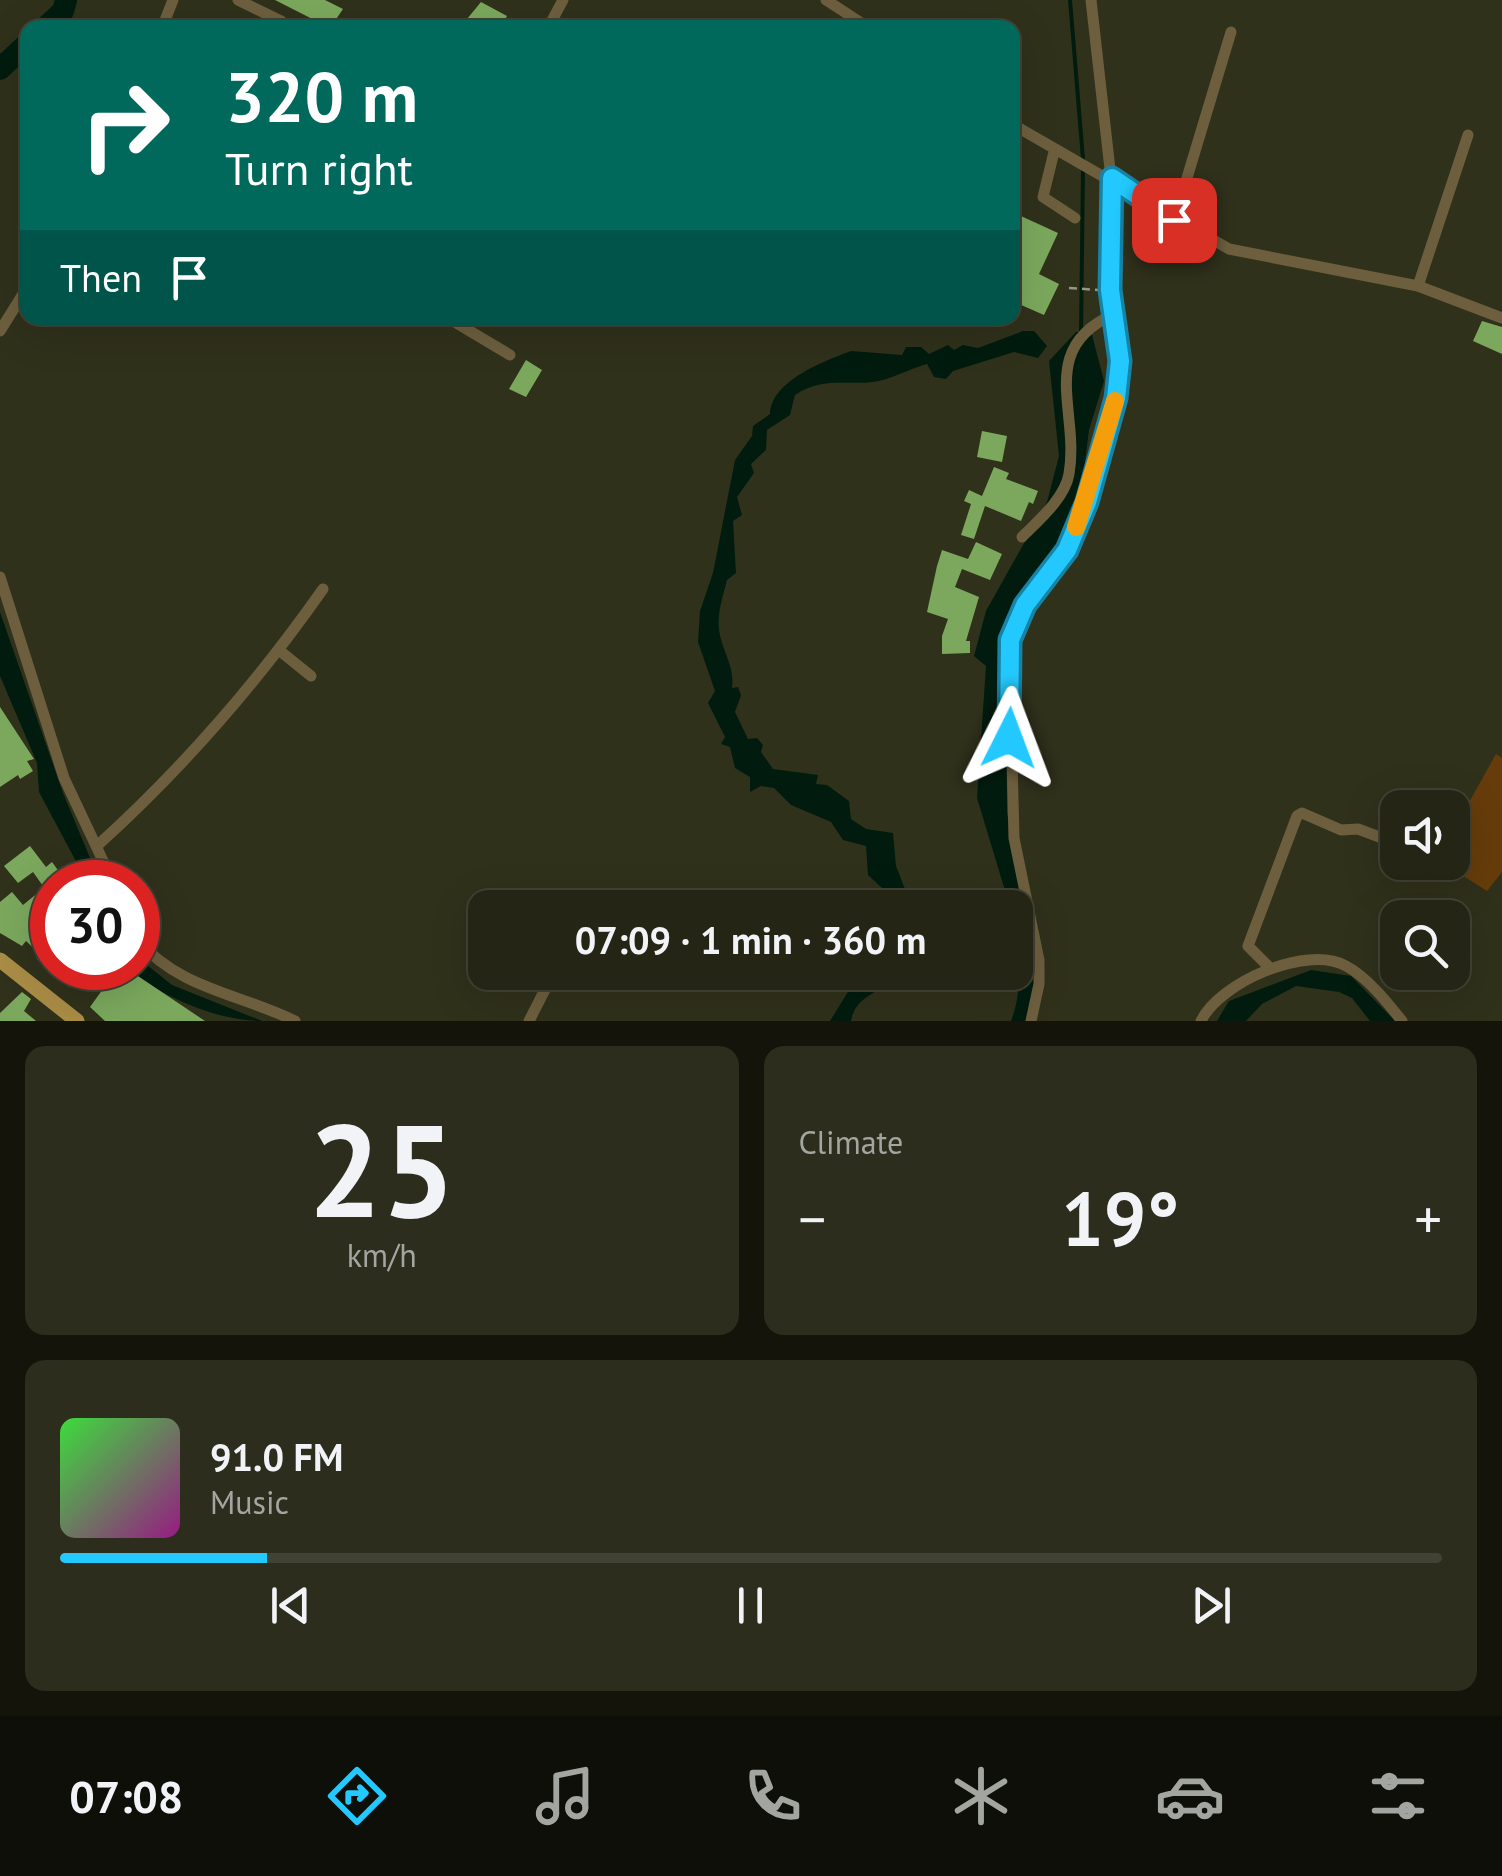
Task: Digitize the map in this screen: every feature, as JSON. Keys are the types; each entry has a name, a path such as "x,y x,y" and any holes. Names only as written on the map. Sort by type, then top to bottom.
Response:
{"main road":[{"path":"0,960 77,1021"}],"street":[{"path":"238,0 281,20"},
{"path":"826,0 857,20"},
{"path":"1031,1021 1039,960 1014,838 1010,640 1025,605 1067,550 1087,502 1116,398 1120,361 1110,316 1109,177 1091,0"},
{"path":"1174,220 1231,32"},
{"path":"1020,129 1229,248 1418,286 1502,318"},
{"path":"1418,286 1468,136"},
{"path":"1054,152 1043,197 1075,218"},
{"path":"0,331 20,299"},
{"path":"1022,537 1047,512 1069,478 1066,374 1071,346 1110,316"},
{"path":"463,325 510,355"},
{"path":"0,577 64,778 104,860"},
{"path":"98,845 170,780 280,650 323,590"},
{"path":"280,650 311,676"},
{"path":"1270,968 1248,946 1296,816 1302,812 1341,830 1358,829 1380,837"},
{"path":"160,962 190,982 295,1021"},
{"path":"1201,1021 1220,995 1270,968 1311,962 1344,964 1386,1000 1402,1021"},
{"path":"529,1021 545,990"}],"path":[{"path":"1069,288 1110,290"}],"shaded area":[{"path":"1023,331 1034,331 1047,346 1038,358 1014,352 953,371 946,379 934,377 927,364 877,381 807,388 795,395 790,415 767,430 766,450 751,464 754,473 737,497 742,515 733,521 736,573 727,580 719,624 732,672 732,688 738,687 741,695 735,712 748,739 757,738 763,745 761,752 773,769 818,775 816,784 827,785 849,801 851,819 866,829 893,833 896,866 905,890 884,890 868,875 866,846 843,840 831,822 791,805 774,788 761,786 750,792 750,777 735,768 730,747 721,744 725,737 708,703 715,691 698,642 700,611 713,573 735,460 752,436 753,426 770,414 773,402 789,382 851,351 902,355 906,347 921,347 929,354 948,345 954,350 963,345 978,348"},
{"path":"1091,331 1104,381 1089,430 1079,509 1060,552 1018,608 1006,676 1007,813 1023,890 1005,890 977,798 986,666 974,656 986,611 1047,502 1059,456 1049,361 1076,332"},
{"path":"0,612 63,793 91,860 75,860 39,792 37,763 0,676"},
{"path":"1496,754 1502,758 1502,872 1487,891 1470,880 1470,801"},
{"path":"1033,940 1036,988 1027,1021 1011,1021 1018,992 1033,990"},
{"path":"1311,970 1351,976 1395,1021 1370,1021 1352,998 1339,992 1296,986 1262,1004 1246,1021 1217,1021 1229,1001"},
{"path":"160,975 172,985 262,1021 227,1017 160,990"},
{"path":"849,990 878,990 858,1005 851,1021 830,1021"}],"building":[{"path":"275,0 325,0 343,9 335,20 314,20"},
{"path":"481,2 507,16 505,20 467,19"},
{"path":"1020,216 1058,233 1039,274 1059,284 1044,315 1020,304"},
{"path":"1482,321 1502,327 1502,354 1473,341"},
{"path":"526,360 542,370 526,397 509,389"},
{"path":"982,431 1007,436 1002,462 977,457"},
{"path":"994,467 1009,473 1006,479 1038,491 1033,504 1029,502 1021,521 985,506 974,539 961,535 971,504 964,501 969,490 982,496"},
{"path":"976,542 1002,554 990,580 962,569 955,587 979,597 966,641 970,641 970,653 942,654 942,636 948,619 927,612 937,566 942,550 968,559"},
{"path":"0,707 34,759 27,761 33,771 0,787"},
{"path":"30,846 41,860 30,860 30,874 18,883 4,866"},
{"path":"12,892 23,905 30,899 30,945 26,941 22,946 0,933 0,902"},
{"path":"102,990 159,990 205,1021 105,1021 90,1007"},
{"path":"22,992 31,999 24,1011 36,1021 0,1021 0,1013"}],"waterway":[{"path":"53,20 63,11 66,0"},
{"path":"1070,0 1083,159"},
{"path":"0,69 20,50"},
{"path":"1081,334 1083,168"}],"slow traffic":[{"path":"1076,527 1087,502 1115,401"}],"route":[{"path":"1009,738 1010,640 1025,605 1067,550 1087,502 1116,398 1120,361 1110,290 1112,178 1174,220"}]}
